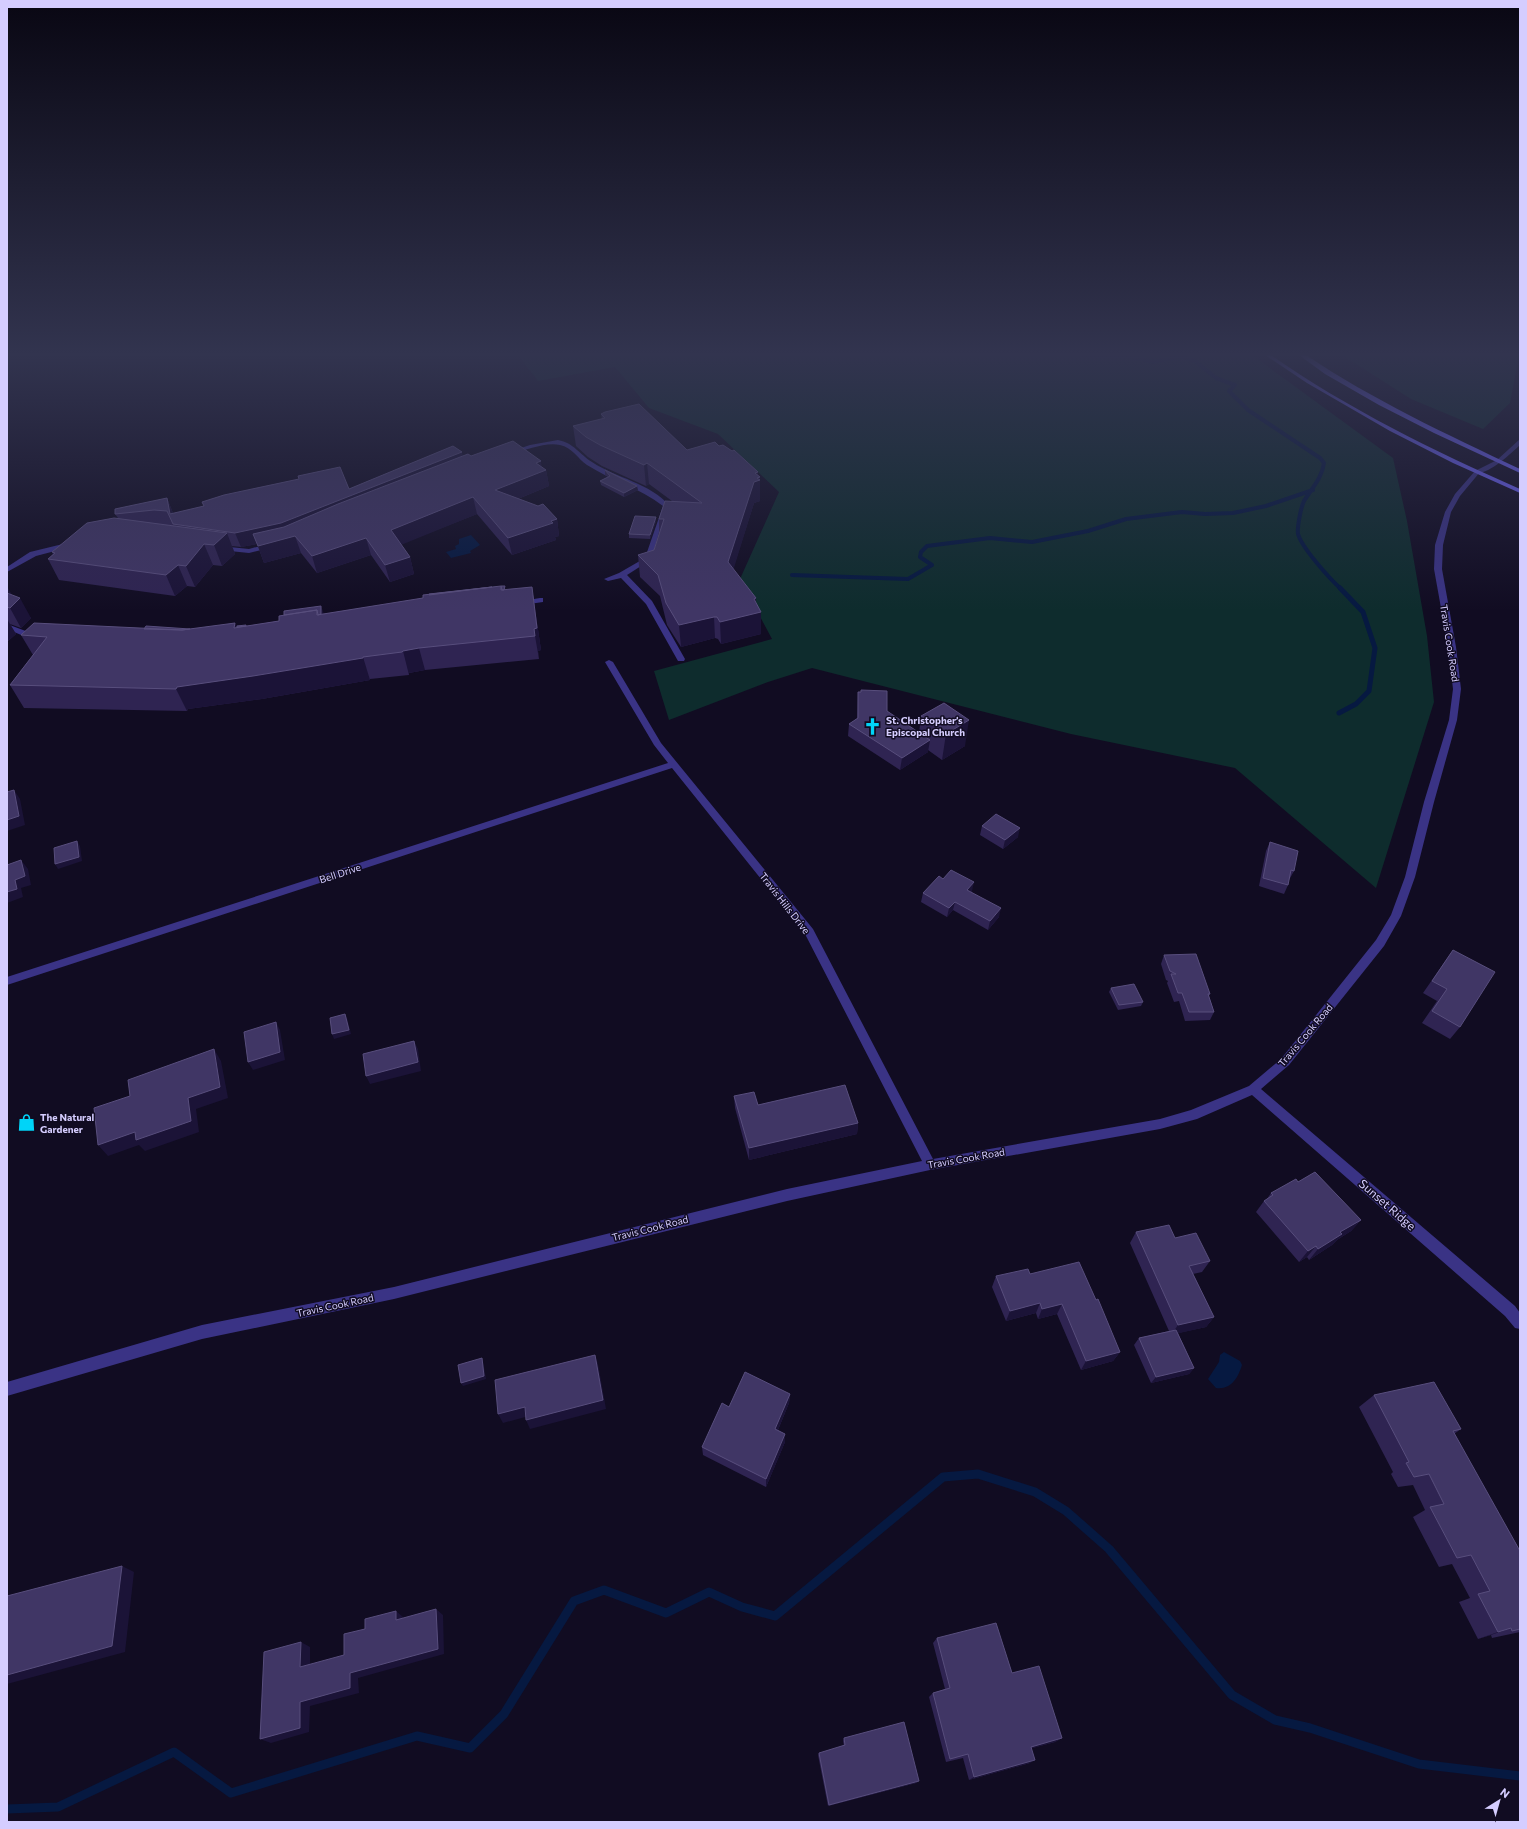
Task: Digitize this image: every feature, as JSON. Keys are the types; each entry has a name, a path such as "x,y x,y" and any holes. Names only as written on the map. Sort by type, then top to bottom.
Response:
{"main road":[{"path":"1414,440 1477,472 1520,491"},
{"path":"1453,440 1520,471"}],"street":[{"path":"1477,472 1499,461 1520,441"},
{"path":"502,456 556,442 565,443 589,463 643,489 658,498 667,506 648,559 622,575 608,579"},
{"name":"Travis Cook Road","path":"7,1389 202,1332 394,1292 774,1198 930,1165 1160,1124 1194,1115 1253,1089 1285,1062 1380,943 1396,916 1410,878 1428,802 1453,720 1457,688 1452,647 1438,569 1439,545 1448,512 1457,495 1477,472"},
{"path":"212,547 249,551 282,542"},
{"path":"7,570 33,554 77,543"},
{"path":"622,575 649,603 681,659"},
{"path":"517,603 540,600"},
{"path":"7,626 47,642"},
{"name":"Travis Hills Drive","path":"609,662 658,745 809,932 930,1165"},
{"name":"Bell Drive","path":"7,981 673,765"},
{"name":"Sunset Ridge","path":"1253,1089 1510,1311 1520,1323"}],"green space":[{"path":"725,440 1369,440 1393,458 1407,521 1427,636 1434,702 1376,888 1235,768 1071,734 812,668 768,682 669,720 654,671 772,639 740,579 779,492"}],"water":[{"path":"471,535 480,545 470,551 471,553 451,558 446,552 456,549 455,546 459,544 459,539"},
{"path":"1224,1352 1240,1361 1242,1365 1236,1379 1230,1385 1216,1388 1208,1379 1219,1362 1220,1355"}],"building":[{"path":"592,440 677,440 687,450 715,442 719,446 723,445 732,451 734,450 758,472 755,473 760,477 757,478 760,480 754,482 728,562 756,598 754,599 761,612 720,622 717,617 714,617 679,625 666,603 658,575 638,555 654,550 664,519 659,519 665,501 702,503 647,463 644,465"},
{"path":"513,441 541,461 536,463 546,470 495,490 538,506 543,504 557,519 551,521 553,523 508,538 473,497 391,530 410,557 385,565 366,538 312,556 295,536 258,546 253,534 284,527 338,504 468,454 471,456"},
{"path":"453,446 462,452 281,523 235,533 173,524 167,511 154,510 115,514 115,509 167,498 170,514 204,506 202,502 224,495 299,479 298,476 340,467 349,489"},
{"path":"605,470 637,486 624,493 600,481 610,476"},
{"path":"635,516 656,517 650,535 629,534"},
{"path":"114,518 227,533 214,545 204,544 186,566 178,565 166,575 48,559 55,553 52,552 87,523"},
{"path":"501,586 501,590 532,587 537,628 534,629 535,636 419,648 402,652 177,687 176,689 10,685 47,637 21,635 34,623 182,630 235,623 234,628 279,621 279,616 317,610 317,615 423,598 423,595"},
{"path":"501,586 505,586 504,590 502,590"},
{"path":"492,587 429,595 429,594"},
{"path":"7,593 20,598 10,608 7,607"},
{"path":"321,606 321,614 318,615 317,610 284,615 284,611"},
{"path":"146,626 190,629 144,629"},
{"path":"861,690 887,691 887,711 930,740 902,758 849,724 858,718 858,692 861,692"},
{"path":"944,703 969,720 946,734 921,716"},
{"path":"14,790 19,816 7,820 7,792"},
{"path":"996,814 1020,828 1005,840 982,826"},
{"path":"77,841 79,857 55,864 54,848"},
{"path":"1270,842 1298,851 1294,871 1291,870 1288,885 1263,878"},
{"path":"21,860 25,876 15,880 17,889 7,892 7,865"},
{"path":"951,870 974,882 967,890 1001,908 990,921 955,902 949,908 923,893 939,876 943,879"},
{"path":"1453,950 1495,972 1460,1027 1432,1011 1447,989 1432,981"},
{"path":"1196,954 1210,994 1208,994 1214,1012 1189,1012 1182,993 1178,993 1171,974 1176,974 1170,971 1164,955"},
{"path":"1134,984 1143,1002 1119,1005 1111,988"},
{"path":"345,1014 349,1030 332,1034 330,1018"},
{"path":"276,1022 280,1052 248,1062 244,1032"},
{"path":"414,1041 418,1062 366,1076 363,1054"},
{"path":"214,1049 220,1087 188,1098 191,1121 136,1140 135,1132 98,1145 94,1108 130,1096 128,1080"},
{"path":"845,1085 858,1123 749,1148 734,1096 754,1092 758,1105"},
{"path":"1315,1172 1361,1220 1340,1232 1342,1234 1318,1249 1316,1246 1308,1251 1264,1201 1273,1195 1271,1193 1296,1179 1298,1182"},
{"path":"1169,1225 1175,1238 1196,1233 1210,1261 1189,1266 1214,1317 1178,1325 1136,1232"},
{"path":"1079,1262 1096,1300 1098,1299 1120,1352 1086,1361 1062,1304 1042,1309 1040,1303 1010,1311 996,1276 1028,1269 1030,1274"},
{"path":"1176,1330 1194,1368 1156,1377 1139,1338"},
{"path":"595,1355 603,1400 526,1420 525,1407 498,1414 495,1380"},
{"path":"482,1358 484,1376 461,1383 458,1365"},
{"path":"745,1372 790,1394 775,1429 785,1434 766,1479 702,1447 722,1403 729,1407"},
{"path":"1434,1382 1461,1429 1453,1431 1520,1551 1520,1629 1512,1631 1511,1628 1498,1632 1478,1594 1490,1591 1471,1555 1457,1558 1430,1507 1444,1504 1429,1474 1414,1477 1406,1463 1409,1462 1374,1395"},
{"path":"122,1566 112,1646 7,1675 7,1596"},
{"path":"436,1609 438,1649 350,1673 350,1688 300,1702 300,1728 260,1739 264,1652 301,1642 300,1667 344,1655 344,1634 365,1629 365,1619 396,1611 396,1620"},
{"path":"996,1623 1012,1673 1039,1666 1062,1738 1031,1747 1035,1760 974,1777 968,1754 950,1759 933,1693 950,1688 937,1638"},
{"path":"904,1722 919,1781 829,1805 819,1753 845,1745 844,1738"}],"waterway":[{"path":"1294,440 1320,458 1324,463 1319,478 1311,491"},
{"path":"792,575 908,579 932,565 920,557 921,552 927,546 990,538 1032,542 1088,531 1126,519 1182,512 1205,514 1233,513 1266,506 1311,491"},
{"path":"1311,491 1303,504 1298,534 1310,555 1341,589"},
{"path":"1339,713 1356,704 1369,691 1375,648 1363,612 1340,588"},
{"path":"7,1809 58,1807 174,1752 231,1793 417,1736 470,1748 504,1714 574,1601 604,1590 666,1613 709,1592 742,1607 775,1616 943,1477 978,1474 1035,1492 1066,1511 1109,1549 1232,1695 1275,1720 1310,1728 1419,1764 1520,1776"}],"place":[{"name":"St. Christopher’s Episcopal Church","path":"873,726"},
{"name":"The Natural Gardener","path":"27,1123"}]}
